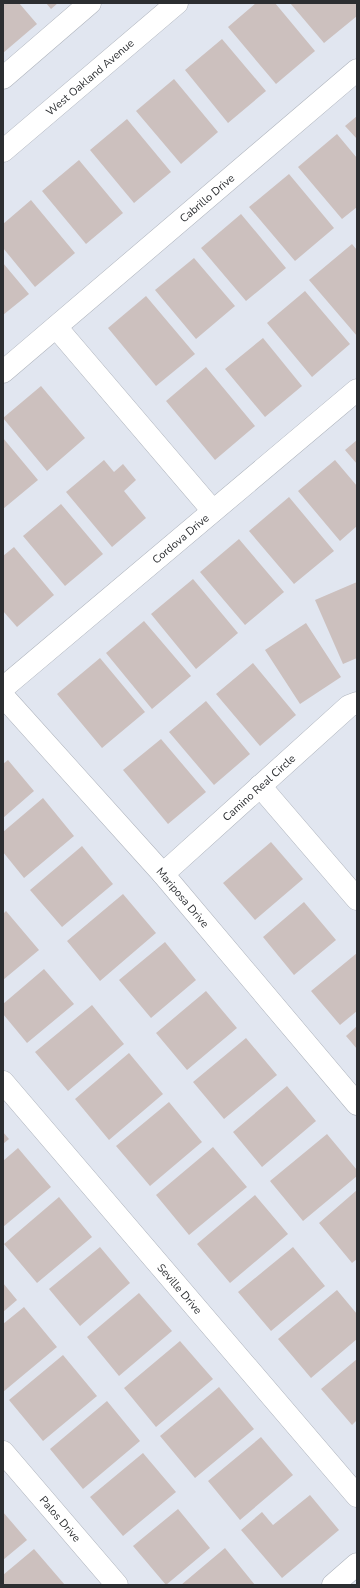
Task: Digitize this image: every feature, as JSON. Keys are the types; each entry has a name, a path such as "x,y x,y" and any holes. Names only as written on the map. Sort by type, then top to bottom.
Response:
{"street":[{"path":"3,78 90,3"},
{"name":"West Oakland Avenue","path":"6,142 177,3"},
{"name":"Cabrillo Drive","path":"3,372 357,70"},
{"path":"56,327 213,511"},
{"name":"Cordova Drive","path":"3,688 357,390"},
{"name":"Mariposa Drive","path":"3,696 162,874 357,1104"},
{"name":"Camino Real Circle","path":"162,874 349,706 357,703"},
{"path":"260,786 357,899"},
{"name":"Seville Drive","path":"3,1082 357,1496"},
{"name":"Palos Drive","path":"3,1452 117,1585"},
{"path":"332,1585 357,1564"}],"building":[{"path":"3,3 19,3 37,24 3,53"},
{"path":"46,3 58,3 51,9"},
{"path":"256,3 275,3 315,51 276,84 228,27"},
{"path":"290,3 356,3 357,16 324,43"},
{"path":"222,39 266,91 228,123 185,70"},
{"path":"174,79 218,132 181,164 136,111"},
{"path":"357,116 357,139 345,126"},
{"path":"127,119 171,172 134,203 90,150"},
{"path":"337,134 357,158 357,207 342,219 298,167"},
{"path":"79,160 123,213 86,244 42,191"},
{"path":"289,174 334,228 295,261 249,207"},
{"path":"31,200 75,253 35,287 3,248 3,224"},
{"path":"241,214 286,268 246,301 201,248"},
{"path":"352,244 357,250 357,336 309,280"},
{"path":"194,258 235,306 196,339 155,290"},
{"path":"3,263 29,294 3,315"},
{"path":"305,291 350,344 312,377 267,323"},
{"path":"146,296 195,354 156,386 108,328"},
{"path":"263,338 302,386 265,417 225,369"},
{"path":"206,367 255,426 215,460 166,401"},
{"path":"41,386 85,438 47,471 3,418"},
{"path":"3,438 38,480 3,509"},
{"path":"357,440 357,464 345,450"},
{"path":"104,460 114,472 123,464 136,480 124,491 146,518 112,547 66,492"},
{"path":"335,460 357,486 357,526 340,541 298,491"},
{"path":"289,497 334,551 294,584 249,531"},
{"path":"61,504 103,554 65,586 23,536"},
{"path":"239,539 284,592 245,625 200,572"},
{"path":"14,547 54,595 17,627 3,611 3,556"},
{"path":"193,579 238,633 196,669 151,614"},
{"path":"357,582 357,658 343,664 315,600"},
{"path":"144,621 191,676 152,709 106,653"},
{"path":"306,623 341,677 300,704 265,650"},
{"path":"100,658 145,712 102,748 57,694"},
{"path":"253,663 296,715 260,746 216,694"},
{"path":"206,701 250,754 214,785 169,732"},
{"path":"161,739 206,792 168,824 123,770"},
{"path":"8,760 34,791 3,818 3,764"},
{"path":"43,798 74,836 24,878 3,852 3,832"},
{"path":"271,842 303,879 255,920 223,883"},
{"path":"82,846 113,884 62,927 30,890"},
{"path":"123,894 156,933 100,981 67,941"},
{"path":"304,902 336,940 294,975 263,937"},
{"path":"6,911 39,950 3,980 3,914"},
{"path":"165,942 196,980 151,1018 119,980"},
{"path":"357,953 357,1011 340,1025 311,991"},
{"path":"44,969 74,1004 27,1043 3,1014 3,1004"},
{"path":"206,991 237,1028 187,1070 156,1033"},
{"path":"92,1005 124,1044 68,1091 35,1052"},
{"path":"357,1026 357,1049 346,1036"},
{"path":"246,1038 277,1075 224,1119 193,1082"},
{"path":"129,1053 163,1094 109,1140 75,1099"},
{"path":"287,1086 316,1121 262,1167 233,1132"},
{"path":"169,1102 202,1142 150,1186 116,1146"},
{"path":"3,1132 9,1139 3,1144"},
{"path":"327,1134 357,1170 357,1176 303,1221 270,1181"},
{"path":"213,1147 247,1187 189,1235 156,1195"},
{"path":"18,1148 51,1187 3,1227 3,1161"},
{"path":"357,1190 357,1259 352,1263 319,1223"},
{"path":"255,1195 288,1234 230,1283 197,1244"},
{"path":"59,1197 92,1237 37,1283 4,1244"},
{"path":"100,1247 130,1283 80,1326 49,1289"},
{"path":"293,1247 325,1286 271,1331 238,1292"},
{"path":"3,1283 17,1300 3,1312"},
{"path":"337,1290 357,1314 357,1339 311,1378 278,1339"},
{"path":"139,1293 172,1331 119,1376 87,1337"},
{"path":"24,1307 57,1347 3,1392 3,1324"},
{"path":"180,1341 213,1379 156,1427 124,1388"},
{"path":"63,1355 97,1396 43,1441 9,1400"},
{"path":"357,1359 357,1420 352,1425 321,1389"},
{"path":"219,1387 254,1429 195,1478 160,1436"},
{"path":"107,1401 140,1441 83,1489 50,1449"},
{"path":"261,1437 293,1475 240,1520 208,1481"},
{"path":"143,1453 176,1492 123,1536 90,1497"},
{"path":"310,1495 339,1530 282,1578 241,1530 262,1512 273,1525"},
{"path":"178,1509 210,1548 166,1585 133,1546"},
{"path":"3,1512 27,1540 3,1560"},
{"path":"225,1548 255,1585 181,1585"},
{"path":"34,1549 65,1585 3,1585 3,1575"}]}
